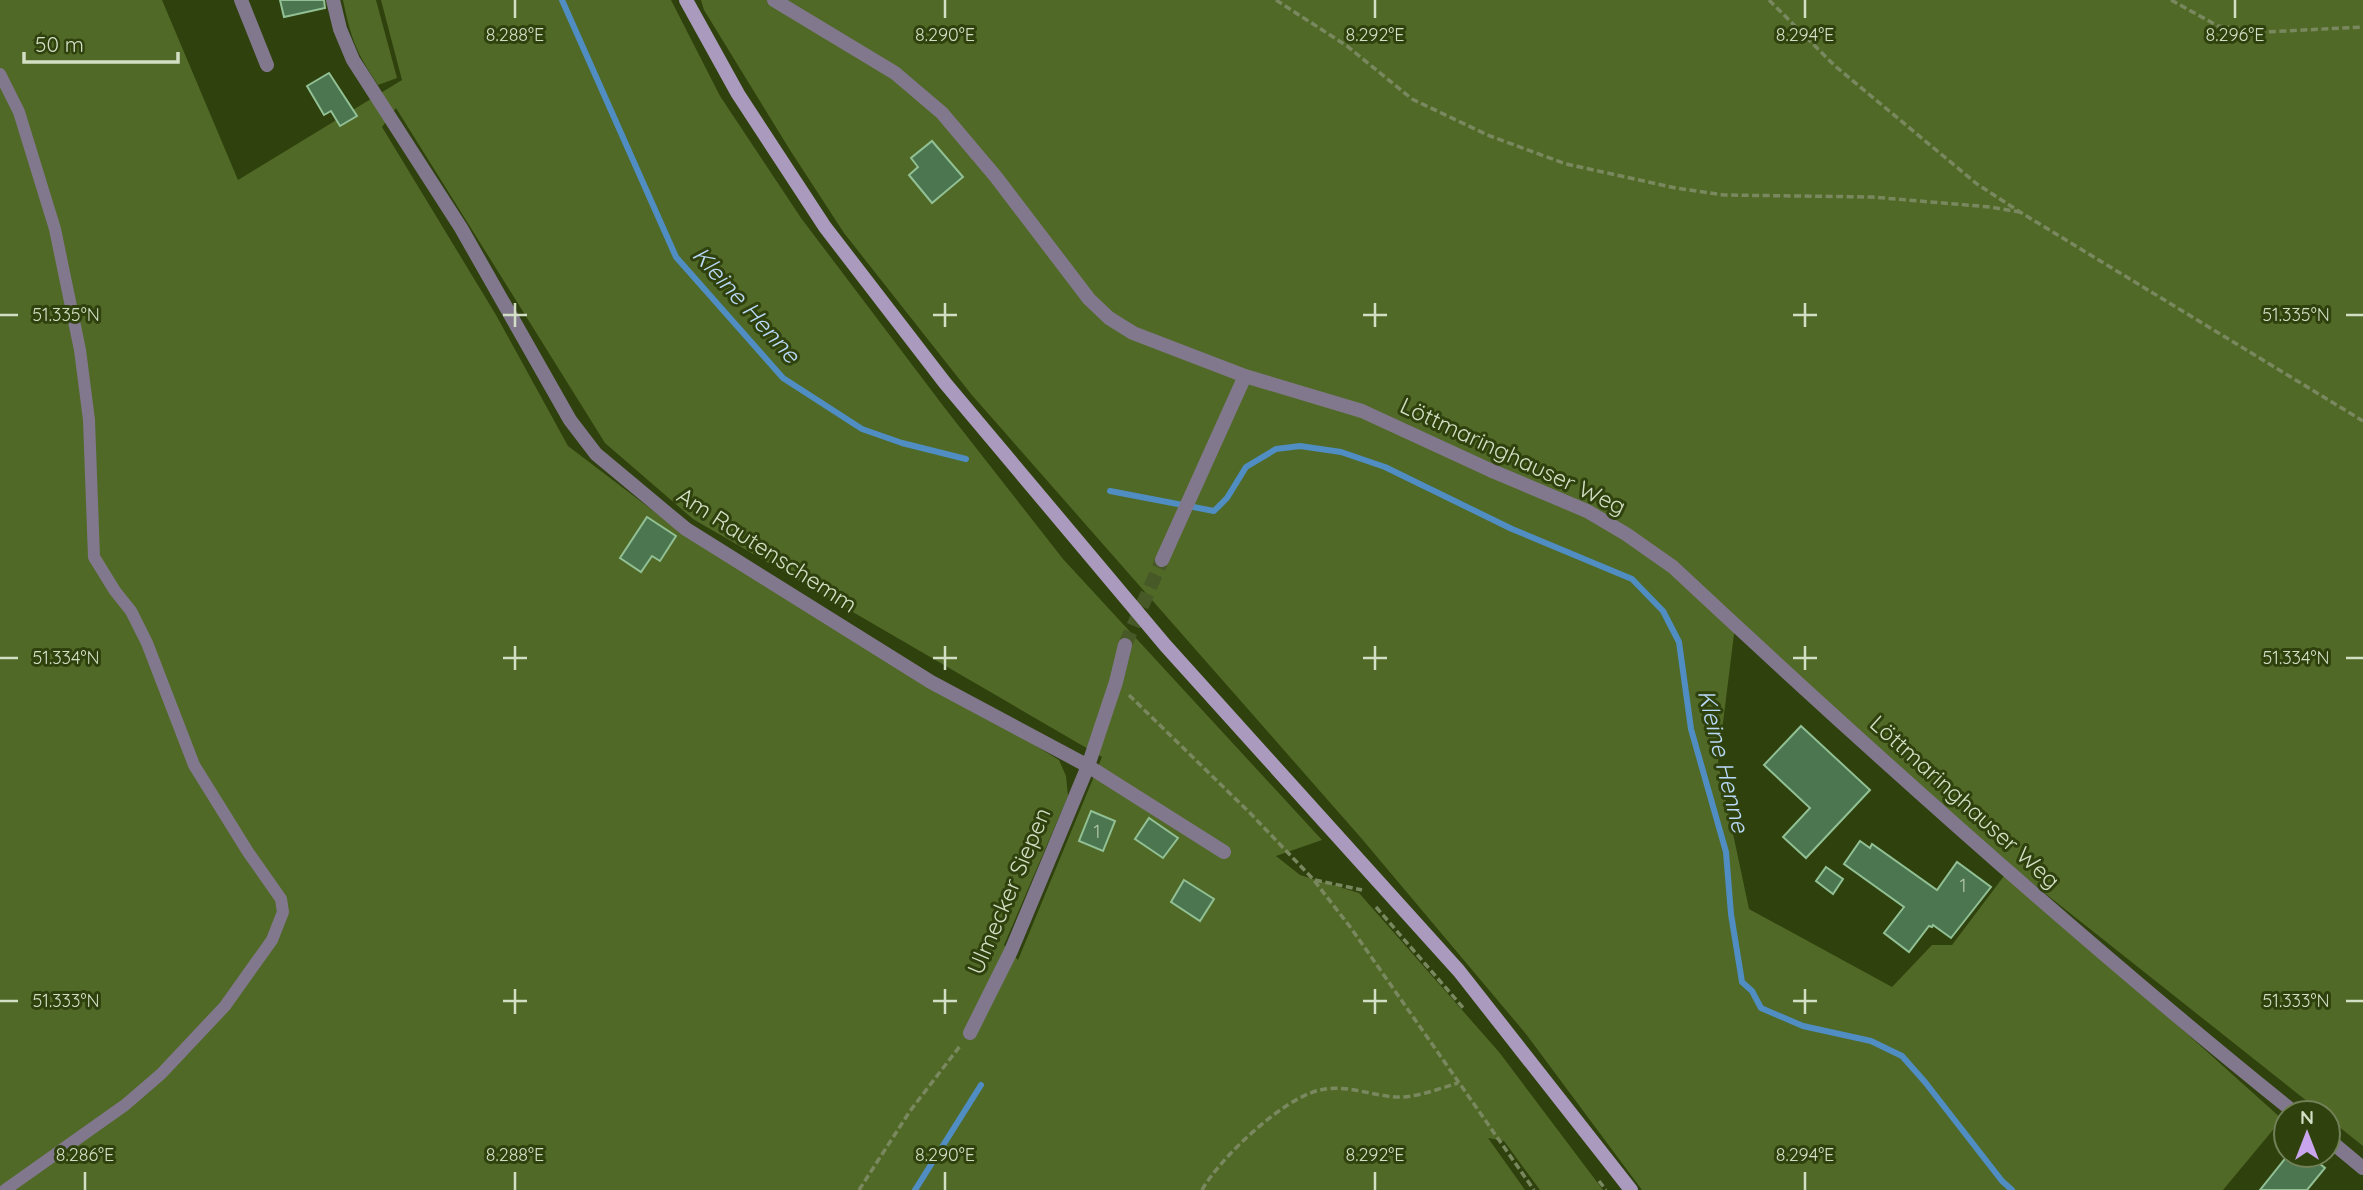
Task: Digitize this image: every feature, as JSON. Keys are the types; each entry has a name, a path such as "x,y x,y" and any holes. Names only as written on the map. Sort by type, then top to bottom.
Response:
{"main road":[{"path":"685,0 738,94 825,227 945,383 1165,645 1459,971 1631,1190"}],"street":[{"path":"241,0 267,65"},
{"name":"Am Rautenschemm","path":"333,0 340,29 353,60 461,228 570,420 596,454 686,529 932,682 1088,765"},
{"name":"Löttmaringhauser Weg","path":"774,0 895,73 942,113 996,177 1089,299 1109,318 1133,333 1245,376 1362,411 1490,470 1551,494 1626,534 1674,567 1997,864 2278,1099"},
{"path":"1162,560 1245,376"},
{"name":"Ulmecker Siepen","path":"970,1033 1012,951 1088,765 1116,682 1125,645"},
{"path":"1088,765 1224,852"},
{"path":"2342,1151 2363,1168"}],"lane":[{"path":"0,74 19,112 55,229 80,350 89,420 94,557 131,611 147,643 194,765 233,829 281,899 283,912 272,940 225,1006 161,1074 125,1105 5,1190"}],"path":[{"path":"1276,0 1347,46 1412,99 1490,136 1594,172 1724,195 1872,197 1990,206 2020,212"},
{"path":"1769,0 1835,66 1978,184 2363,421"},
{"path":"2171,0 2218,26 2265,32 2363,27"},
{"path":"1116,682 1250,813 1313,879 1352,928 1534,1190"},
{"path":"1313,879 1363,890"},
{"path":"859,1190 910,1111 970,1033"},
{"path":"1202,1190 1219,1165 1256,1128 1308,1094 1340,1088 1397,1097 1417,1095 1458,1083"}],"green space":[{"path":"0,0 162,0 238,180 402,80 381,0 671,0 720,96 801,218 944,407 1063,559 1322,840 1276,856 1300,875 1359,893 1499,1052 1603,1190 1540,1190 1504,1141 1488,1138 1525,1190 0,1190","holes":["396,108 605,443 693,519 1102,757 1018,960 1004,945 1068,796 1066,776 1059,760 664,519 568,446 496,315 382,127"]},
{"path":"343,0 376,0 397,78 378,85 355,45"},
{"path":"701,0 2363,0 2363,1146 2342,1129 2342,1099 2304,1099 1911,787 1735,626 1718,763 1749,909 1892,987 1932,945 1952,945 2007,872 2272,1110 2272,1131 2223,1190 1642,1190 1526,1034 1362,839 971,394 844,233 704,10"}],"building":[{"path":"280,0 324,0 325,8 284,17"},
{"path":"329,73 357,116 340,126 331,111 324,115 307,86"},
{"path":"932,141 963,177 932,203 909,175 918,167 911,158"},
{"path":"647,517 676,536 660,561 652,556 641,572 620,558"},
{"path":"1801,726 1870,790 1806,858 1783,837 1810,808 1764,765"},
{"path":"1091,811 1115,821 1103,851 1079,841"},
{"path":"1149,818 1178,838 1163,858 1135,839"},
{"path":"1860,841 1870,848 1872,844 1937,890 1957,862 1991,887 1951,938 1933,925 1929,926 1909,952 1884,933 1904,907 1844,864"},
{"path":"1826,867 1843,879 1833,894 1816,881"},
{"path":"1184,880 1214,899 1200,921 1171,902"},
{"path":"2277,1169 2324,1169 2307,1190 2260,1190"}],"waterway":[{"name":"Kleine Henne","path":"562,0 676,257 783,378 862,429 902,443 966,459"},
{"name":"Kleine Henne","path":"1110,491 1214,511 1227,498 1246,467 1276,449 1300,446 1341,452 1385,467 1512,529 1632,579 1663,611 1679,642 1691,729 1726,852 1731,914 1742,982 1752,991 1761,1008 1803,1026 1871,1041 1902,1056 2012,1190"},
{"name":"Ulmecker Siepen","path":"915,1190 981,1085"}],"tunnel":[{"path":"1125,645 1162,560"}]}
